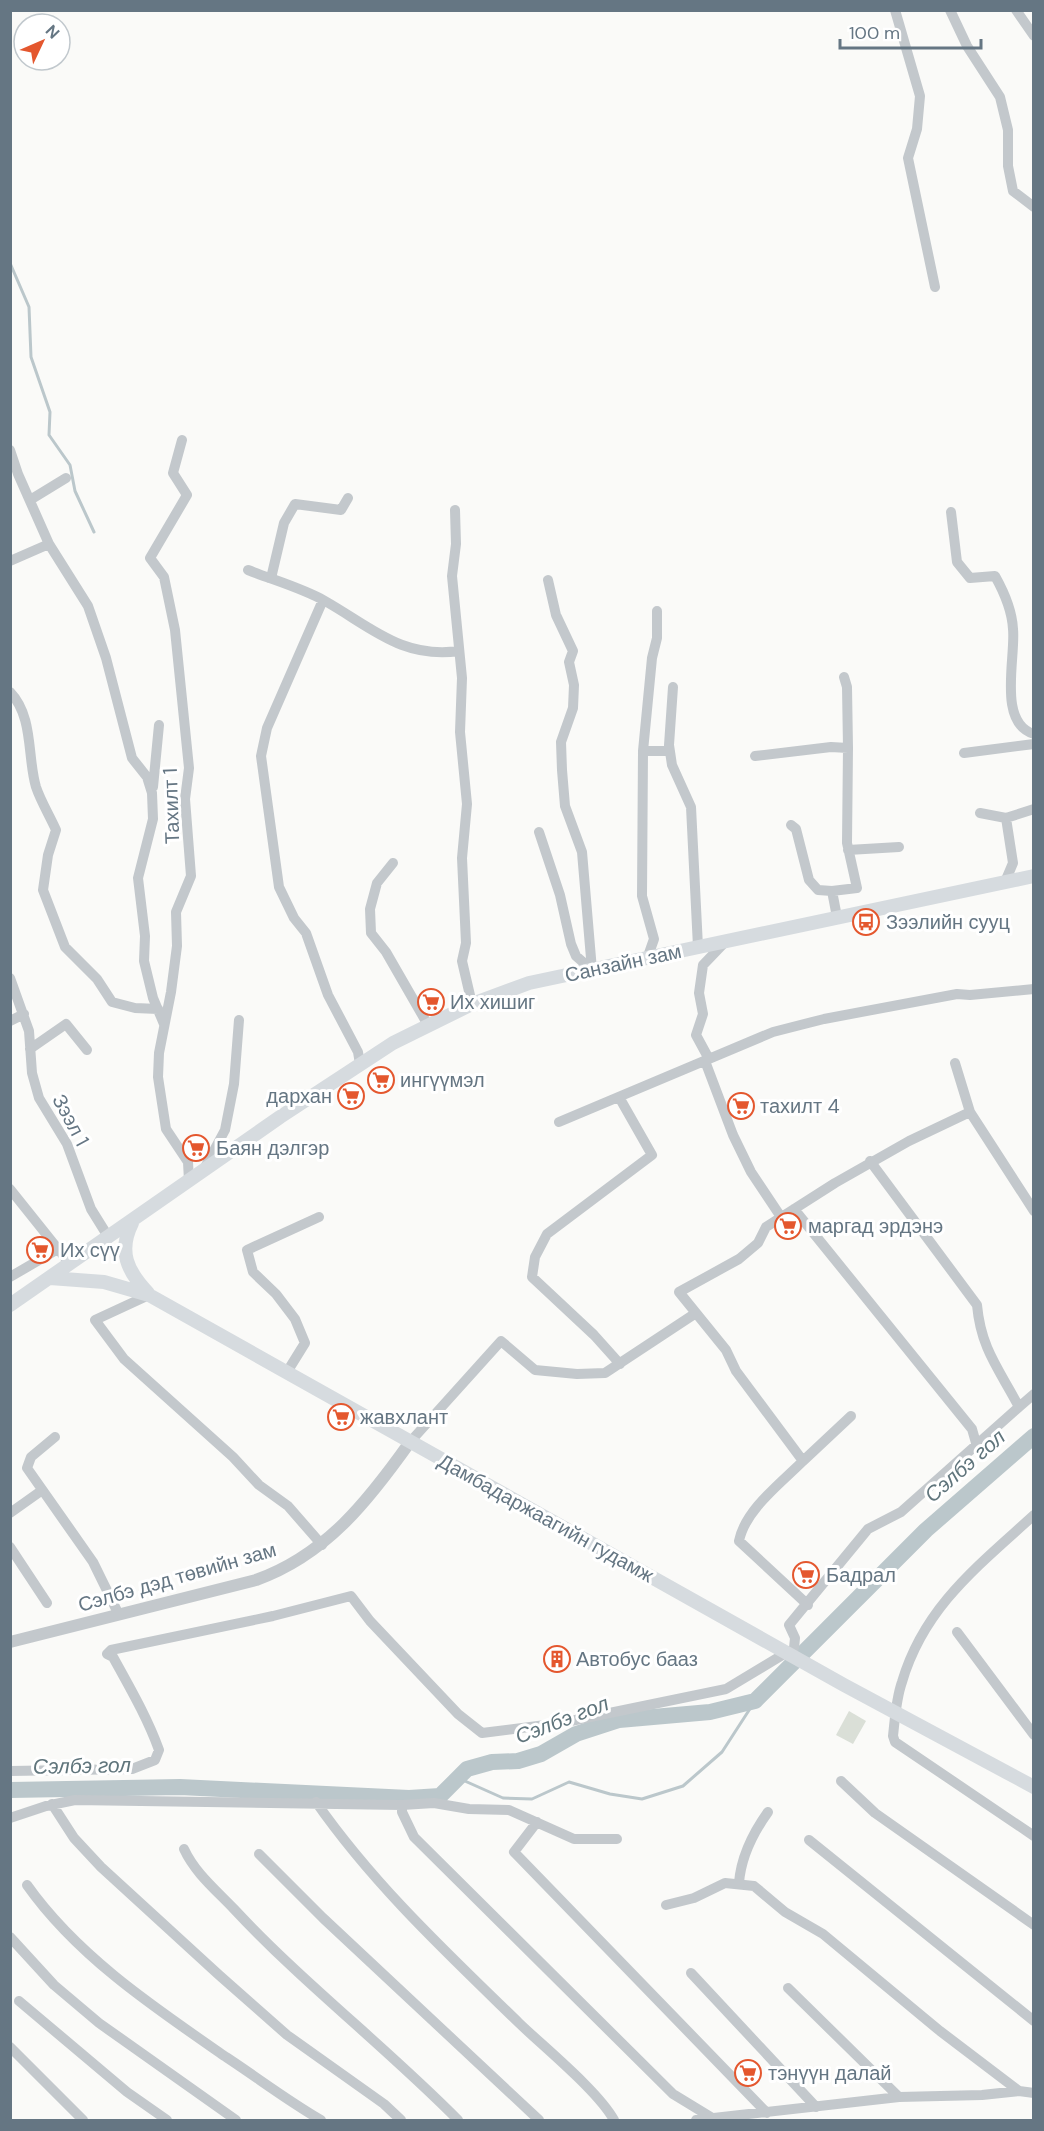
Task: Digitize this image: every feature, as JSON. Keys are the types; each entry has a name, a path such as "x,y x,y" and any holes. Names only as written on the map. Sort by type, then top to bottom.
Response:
{"main road":[{"name":"Санзайн зам","path":"10,1305 360,1064 393,1043 472,1004 529,983 1034,876"},
{"path":"133,1221 126,1235 125,1260 129,1271 149,1295"},
{"name":"Дамбадаржаагийн гудамж","path":"50,1278 104,1282 149,1295 844,1685 1034,1787"}],"street":[{"path":"895,10 920,96 917,129 908,158 935,288"},
{"path":"950,10 967,46 1000,97 1008,130 1008,166 1013,191 1034,207"},
{"path":"1016,10 1034,36"},
{"name":"Тахилт 1","path":"182,440 173,473 187,495 150,558 164,577 175,630 189,768 185,799 191,876 176,912 177,946 158,1077 166,1129 188,1162 189,1181"},
{"path":"10,450 18,474 49,544 88,606 106,658 132,758 147,777 152,793"},
{"path":"30,500 66,478"},
{"path":"269,579 273,574 284,523 295,504 341,510 348,498"},
{"path":"454,510 456,544 452,576 462,699 460,740 467,804 462,858 466,943 462,961 472,1004"},
{"path":"951,512 957,562 970,578 995,576 1008,603 1013,627 1014,661 1009,696 1016,718 1025,731 1034,734"},
{"path":"10,561 49,544"},
{"path":"248,570 323,600 394,643 412,649 459,651"},
{"path":"548,580 556,615 573,651 569,662 574,685 573,708 561,742 562,770 565,806 582,852 592,970"},
{"path":"323,600 305,647 286,683 267,728 261,756 279,886 294,918 306,933 320,974 358,1052 360,1064"},
{"path":"647,959 654,939 642,896 643,751 652,658 657,638 657,611"},
{"path":"791,825 796,829 810,880 818,890 857,888 848,850 847,687 844,676"},
{"path":"673,687 670,750 676,778 691,807 698,947"},
{"path":"10,692 18,700 30,738 36,785 56,830 48,855 43,890 65,947 98,980 112,1002 135,1008 158,1009"},
{"path":"159,724 152,793 153,819 138,878 145,936 144,961 164,1024"},
{"path":"964,753 1034,744"},
{"path":"755,756 831,747 848,748"},
{"path":"643,751 670,750"},
{"path":"980,813 1006,818 1034,809"},
{"path":"1005,882 1012,863 1006,818"},
{"path":"539,832 560,895 571,944 576,956 592,970"},
{"path":"848,850 899,848"},
{"path":"393,863 377,883 370,909 371,933 386,952 428,1025"},
{"path":"832,891 837,917"},
{"path":"726,941 703,965 699,993 703,1014 696,1035 733,1135 752,1172 781,1217"},
{"name":"Зээл 1","path":"10,978 24,1014 32,1073 39,1098 67,1144 91,1209 108,1238"},
{"path":"559,1122 773,1032 824,1019 957,994 970,995 1034,989"},
{"path":"10,1021 24,1014"},
{"path":"203,1172 225,1130 234,1084 239,1020"},
{"path":"30,1049 66,1024 87,1050"},
{"path":"955,1063 970,1112 1034,1211"},
{"path":"619,1097 652,1155 548,1234 535,1257 532,1277 594,1335 620,1364"},
{"path":"803,1461 736,1371 726,1350 679,1292 739,1259 758,1243 766,1227 870,1161 970,1112"},
{"path":"870,1161 977,1305 979,1325 988,1355 1018,1407"},
{"path":"12,1195 70,1264"},
{"path":"794,1209 972,1429 976,1443"},
{"path":"287,1372 305,1343 295,1319 276,1294 253,1272 247,1250 319,1218"},
{"path":"10,1277 58,1250"},
{"path":"149,1295 95,1320 123,1359 233,1457 259,1485 288,1506 322,1545"},
{"path":"410,1442 501,1341 535,1370 577,1374 605,1372 696,1313"},
{"path":"10,1771 132,1768 155,1760 159,1750 142,1707 113,1657 107,1654 111,1650 351,1596 370,1621 458,1714 482,1733 561,1723 726,1689 794,1648 795,1638 789,1625 808,1605 833,1569 867,1529 901,1512 955,1466 976,1443 1034,1394"},
{"path":"808,1605 739,1541 741,1532 760,1504 851,1416"},
{"path":"55,1437 31,1456 27,1468 75,1532 93,1562 119,1615"},
{"name":"Сэлбэ дэд төвийн зам","path":"10,1642 255,1580 290,1566 322,1545 364,1503 410,1442"},
{"path":"10,1513 42,1491"},
{"path":"1034,1515 976,1567 938,1607 921,1635 902,1681 893,1736 895,1742 1034,1836"},
{"path":"10,1547 47,1603"},
{"path":"957,1632 1034,1735"},
{"path":"841,1781 875,1813 1034,1926"},
{"path":"10,1818 52,1804 75,1800 402,1805 434,1803 469,1809 509,1810 574,1839 617,1839"},
{"path":"316,1802 358,1857 408,1915 572,2073 609,2112 614,2121"},
{"path":"52,1804 74,1838 100,1867 287,2036 384,2104 401,2121"},
{"path":"402,1805 402,1812 414,1837 449,1873 674,2094 714,2119"},
{"path":"739,1883 740,1867 753,1832 768,1812"},
{"path":"537,1822 514,1852 767,2113"},
{"path":"808,1840 1034,2021"},
{"path":"184,1849 191,1863 247,1924 417,2079 458,2121"},
{"path":"259,1854 323,1918 540,2121"},
{"path":"666,1905 694,1898 725,1883 754,1886 785,1911 823,1934 940,2031 1019,2091"},
{"path":"27,1885 42,1907 80,1945 180,2027 321,2121"},
{"path":"10,1937 54,1985 99,2023 236,2121"},
{"path":"691,1973 816,2107"},
{"path":"788,1988 899,2097"},
{"path":"19,2001 127,2092 167,2121"},
{"path":"10,2047 82,2121"},
{"path":"696,2121 899,2097 982,2095 1019,2091 1034,2093"}],"shaded area":[{"path":"849,1711 866,1721 853,1744 836,1735"}],"waterway":[{"path":"10,263 29,307 31,357 50,412 49,435 70,465 75,491 94,532"},
{"name":"Сэлбэ гол","path":"10,1790 180,1787 409,1798 440,1796 467,1769 492,1762 518,1761 541,1754 576,1734 619,1720 710,1712 755,1701 926,1530 1034,1436"},
{"path":"458,1778 503,1798 532,1799 569,1782 610,1794 642,1799 683,1786 722,1752 755,1701"}],"place":[{"name":"Зээлийн сууц","path":"866,922"},
{"name":"Их хишиг","path":"431,1002"},
{"name":"ингүүмэл","path":"381,1080"},
{"name":"дархан","path":"351,1096"},
{"name":"тахилт 4","path":"741,1106"},
{"name":"Баян дэлгэр","path":"196,1148"},
{"name":"маргад эрдэнэ","path":"788,1226"},
{"name":"Их сүү","path":"40,1250"},
{"name":"жавхлант","path":"341,1417"},
{"name":"Бадрал","path":"806,1575"},
{"name":"Автобус бааз","path":"557,1659"},
{"name":"тэнүүн далай","path":"748,2073"}]}
